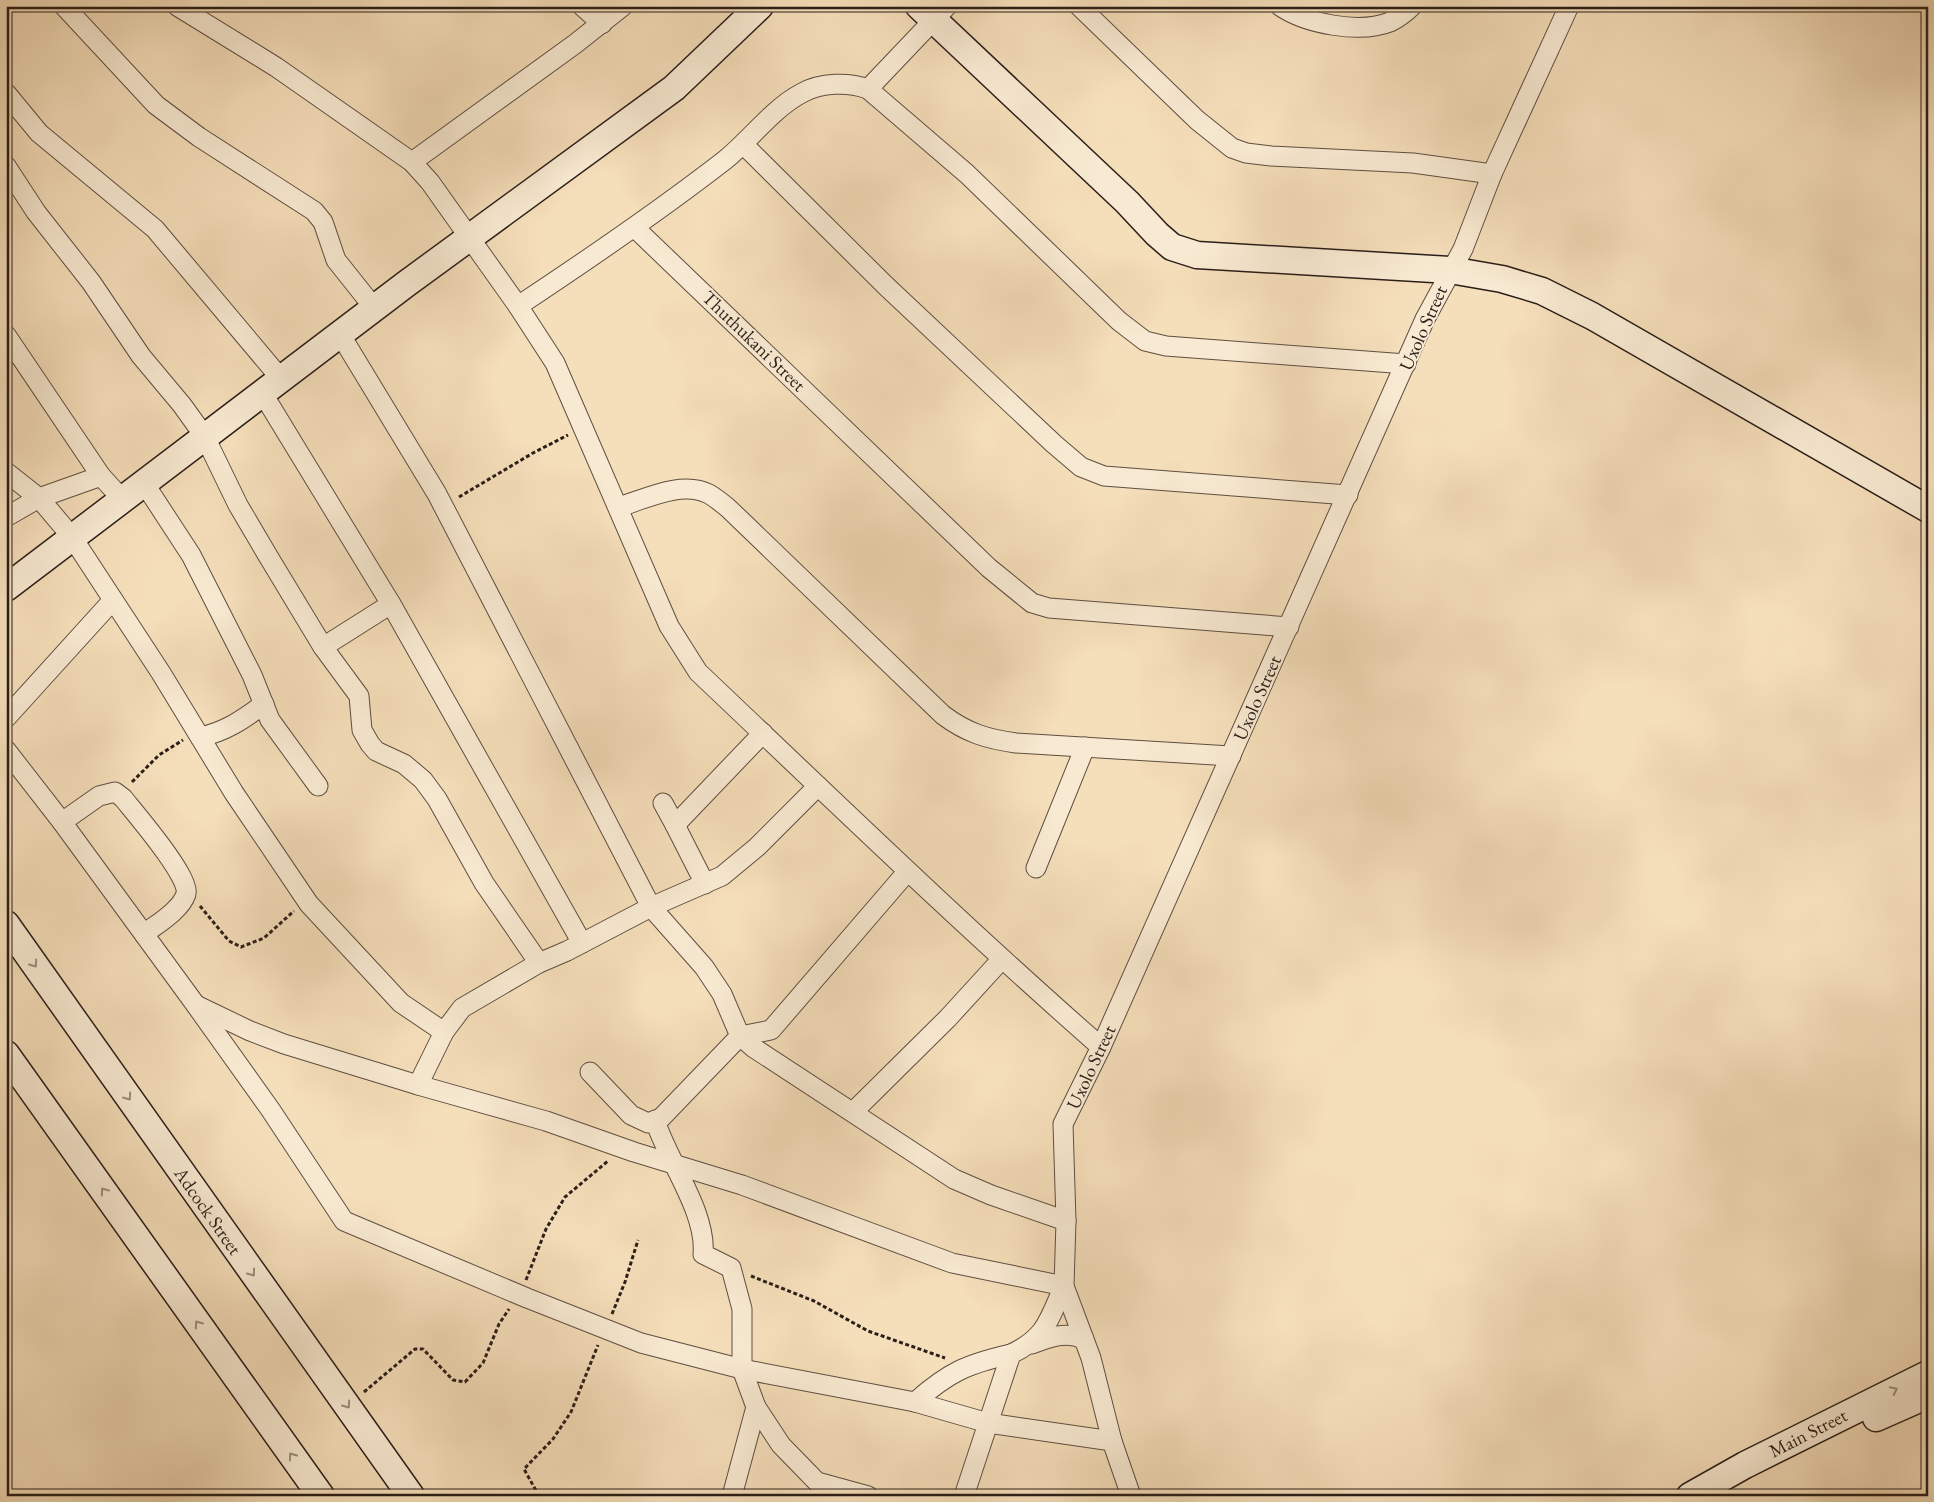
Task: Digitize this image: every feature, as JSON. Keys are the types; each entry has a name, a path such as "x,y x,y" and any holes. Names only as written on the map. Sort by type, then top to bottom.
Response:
{"street":[{"path":"64,6 156,105 199,137 314,211 323,222 336,260 375,309"},
{"path":"177,6 276,67 412,162 430,182 518,306 555,363 582,428 619,507 661,609 678,643 698,672 1001,960 1100,1047"},
{"path":"582,6 602,24"},
{"path":"412,162 602,24 623,6"},
{"path":"6,588 340,334 674,88 760,6"},
{"path":"1079,6 1196,120 1232,148 1246,153 1271,156 1413,163 1492,174"},
{"path":"1280,6 1308,20 1364,26 1389,22 1412,6"},
{"name":"Uxolo Street","path":"1066,1221 1063,1124 1100,1047 1231,756 1425,319 1463,249 1492,174 1569,6"},
{"path":"868,89 933,11 1172,247 1197,255 1450,270 1502,279 1542,291 1600,321 1928,509"},
{"path":"518,306 635,228 744,145 783,107 802,93 811,89 856,85 868,89 967,174 1119,321 1145,341 1188,348 1406,364"},
{"path":"6,93 39,134 156,229 272,387 391,604 582,943"},
{"path":"744,145 886,286 1054,444 1082,467 1104,476 1348,495"},
{"path":"6,166 36,212 91,282 141,356 182,405 205,437 238,504 323,648 359,696 362,730 370,744 376,751 404,764 423,780 437,799 484,884 539,962"},
{"name":"Thuthukani Street","path":"635,228 989,568 1032,603 1054,608 1288,627"},
{"path":"340,334 443,506 651,907 704,967 722,994 740,1036 754,1048 954,1179 991,1196 1066,1221 1064,1286 1084,1339 1112,1441 1131,1496"},
{"path":"6,335 101,476 122,499"},
{"path":"6,472 39,498 72,537 200,736 234,793 307,901 356,957 401,1003 444,1032"},
{"path":"6,517 39,498 101,476"},
{"path":"144,483 190,555 264,704 270,720 282,740 318,786"},
{"path":"619,507 674,490 689,489 710,495 728,508 943,715 961,728 989,740 1231,756"},
{"path":"6,718 113,600"},
{"path":"323,648 391,604"},
{"path":"200,736 214,734 241,721 264,704"},
{"path":"675,825 763,733"},
{"path":"1036,868 1085,747"},
{"path":"6,750 62,822 195,1004 270,1109 344,1221 641,1343 742,1370 915,1402 988,1423 1112,1441"},
{"path":"418,1085 444,1032 462,1008 539,962 582,943 651,907 722,876 736,866 818,786"},
{"path":"62,822 99,796 110,792 119,794 176,868 186,885 185,896 176,907 144,934"},
{"path":"663,803 704,884"},
{"path":"590,1072 631,1115 648,1123 662,1118 740,1036 771,1030 907,872"},
{"name":"Adcock Street","path":"6,924 411,1496"},
{"path":"854,1112 948,1018 1001,960"},
{"path":"195,1004 250,1031 284,1044 418,1085 546,1121 625,1149 742,1185 952,1262 1064,1286"},
{"path":"6,1054 321,1496"},
{"path":"654,1120 661,1140 674,1164 701,1226 704,1242 703,1254 731,1268 742,1308 742,1370 756,1407 782,1445 817,1482 868,1496"},
{"path":"964,1496 988,1423 1020,1350 1044,1330 1064,1286"},
{"path":"915,1402 938,1382 967,1366 1020,1350 1052,1337 1072,1334 1084,1339"},
{"name":"Main Street","path":"1690,1496 1745,1465 1928,1374"},
{"name":"Main Street","path":"1715,1496 1784,1460 1928,1395"},
{"path":"732,1496 756,1407"}],"path":[{"path":"443,506 533,452 582,428"},
{"path":"119,794 159,755 184,740 200,736"},
{"path":"185,896 196,902 229,941 241,946 264,938 307,901"},
{"path":"347,1405 414,1349 423,1349 453,1380 465,1382 482,1363 499,1324 535,1262 546,1229 565,1197 625,1149"},
{"path":"539,1496 524,1469 553,1439 571,1412 625,1282 638,1240"},
{"path":"731,1268 814,1301 868,1331 967,1366"}]}
